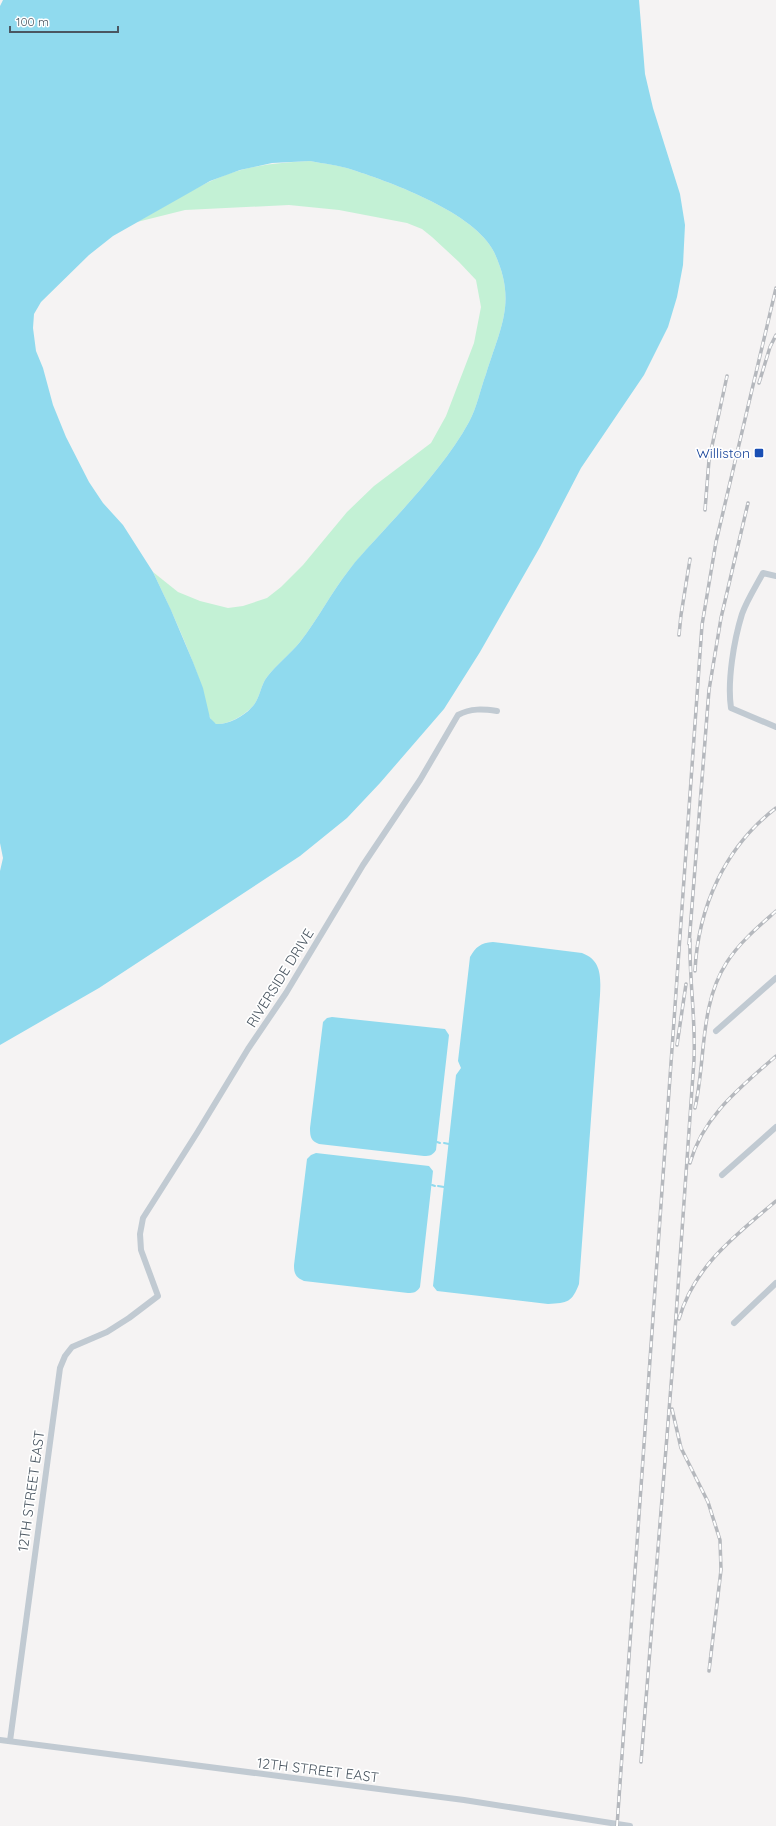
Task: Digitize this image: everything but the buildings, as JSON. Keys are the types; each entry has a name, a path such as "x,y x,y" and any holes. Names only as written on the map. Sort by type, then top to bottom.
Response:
{"street":[{"path":"776,576 763,573 743,613 735,649 729,694 731,708 776,727"},
{"name":"RIVERSIDE DRIVE","path":"158,1296 141,1250 140,1234 142,1218 198,1133 248,1049 286,993 363,865 420,780 458,715 467,710 473,709 497,711"},
{"path":"716,1031 776,978"},
{"path":"722,1175 776,1127"},
{"path":"734,1323 776,1283"},
{"name":"12TH STREET EAST","path":"10,1741 60,1368 65,1356 72,1347 107,1332 129,1318 158,1296"},
{"name":"12TH STREET EAST","path":"0,1740 243,1773 464,1800 630,1826"}],"green space":[{"path":"310,161 348,168 410,191 452,212 470,225 484,238 494,252 501,269 505,285 506,299 504,313 497,342 474,410 460,438 438,469 349,570 300,642 267,677 254,705 244,714 235,719 225,723 216,724 210,718 191,658 153,572 178,592 200,601 228,608 243,606 267,598 281,587 303,565 347,512 374,486 431,443 446,416 474,343 481,307 476,280 432,237 422,229 407,223 339,210 289,205 185,210 137,222 201,186 227,174 267,165"}],"water":[{"path":"3,0 639,0 645,74 653,108 680,194 685,225 683,265 677,297 668,327 644,375 581,468 540,547 480,652 444,709 380,783 347,818 300,856 99,988 0,1045 0,871 3,858 0,843 0,6","holes":["310,161 348,168 410,191 452,212 470,225 484,238 494,252 501,269 505,285 506,299 504,313 497,342 474,410 460,438 438,469 352,566 300,642 267,677 254,705 235,720 216,724 210,718 203,688 193,662 153,572 123,525 103,503 89,482 66,437 53,405 43,368 36,351 33,328 34,314 41,302 89,255 113,236 210,181 240,170 272,163"]},
{"path":"493,942 582,953 593,960 600,975 600,995 579,1284 571,1298 560,1303 548,1304 437,1291 433,1286 456,1075 461,1068 458,1061 470,957 479,946 485,943"},
{"path":"332,1017 445,1029 449,1035 436,1150 432,1154 424,1156 319,1144 314,1142 311,1136 310,1128 323,1022 327,1018"},
{"path":"316,1153 429,1166 433,1171 420,1287 416,1291 408,1293 304,1281 297,1276 294,1265 307,1159"}],"waterway":[{"path":"444,1143 449,1144"},
{"path":"438,1186 444,1187"}],"railway":[{"path":"617,1826 702,625 716,542 776,288"},
{"path":"759,383 770,347 776,335"},
{"path":"705,510 709,460 727,376"},
{"path":"689,944 709,690 721,618 748,503"},
{"path":"679,635 690,559"},
{"path":"695,971 697,947 702,924 708,902 718,880 742,841 776,808"},
{"path":"695,1108 707,1014 718,979 727,962 738,948 776,911"},
{"path":"641,1762 672,1373 694,1060 690,939"},
{"path":"677,1045 686,984"},
{"path":"690,1163 696,1146 714,1117 737,1091 776,1056"},
{"path":"679,1319 686,1300 706,1267 732,1239 776,1201"},
{"path":"672,1409 681,1448 708,1502 720,1540 721,1570 709,1671"}],"place":[{"name":"Williston","path":"759,453"}]}
